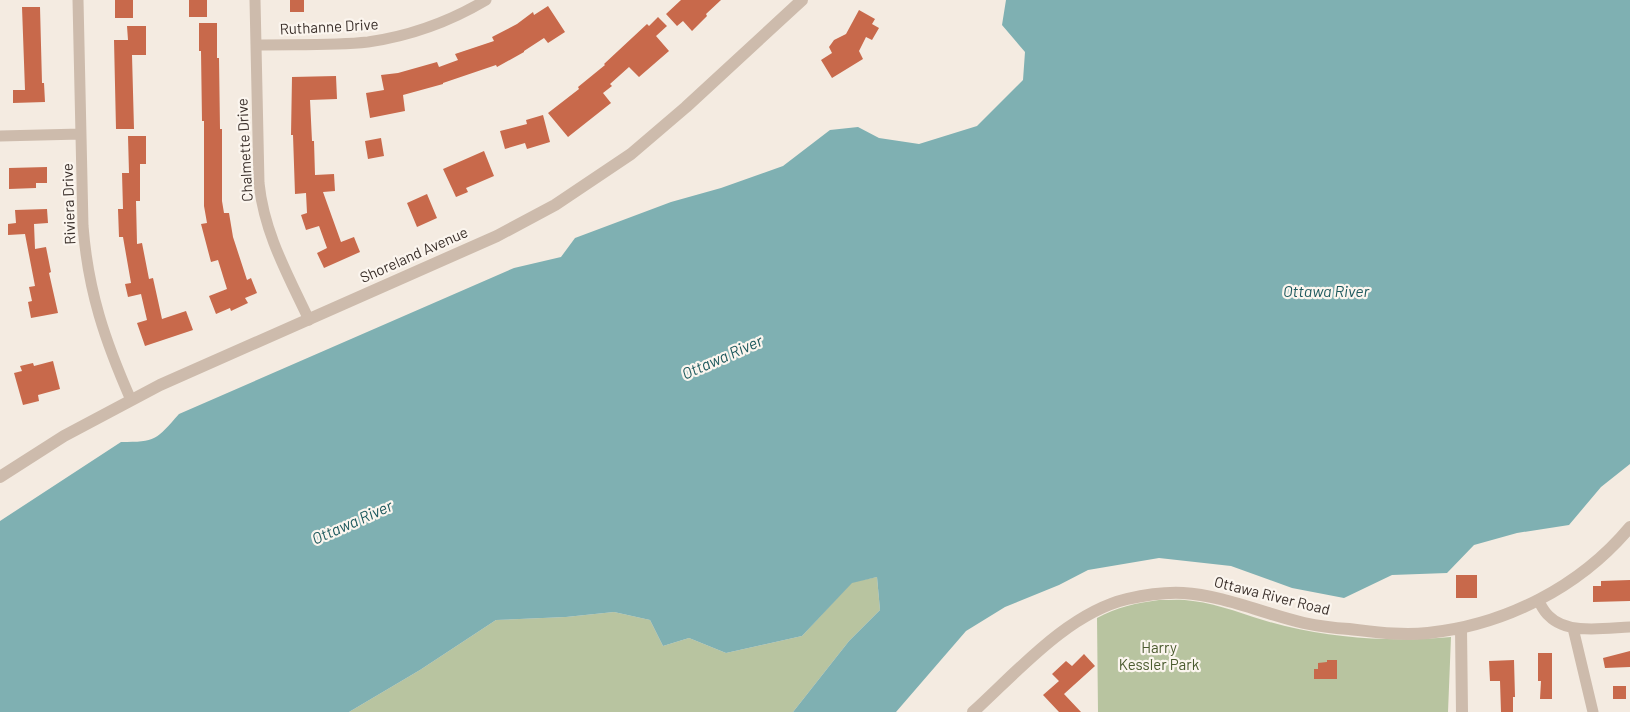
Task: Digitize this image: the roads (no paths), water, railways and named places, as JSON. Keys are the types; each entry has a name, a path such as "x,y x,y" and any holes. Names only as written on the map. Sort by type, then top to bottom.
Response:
{"street":[{"name":"Riviera Drive","path":"78,0 83,226 89,277 102,330 131,400"},
{"name":"Chalmette Drive","path":"255,0 259,183 262,204 275,246 309,320"},
{"name":"Ruthanne Drive","path":"256,45 356,43 390,38 415,32 446,21 486,0"},
{"name":"Shoreland Avenue","path":"0,478 64,436 160,385 497,236 555,206 631,154 686,107 802,0"},
{"path":"0,136 81,134"},
{"name":"Ottawa River Road","path":"973,712 1058,634 1092,612 1126,599 1161,593 1201,595 1305,623 1382,633 1426,633 1461,628 1494,619 1538,600 1587,569 1630,527"},
{"path":"1538,600 1548,616 1573,628 1630,627"},
{"path":"1461,628 1462,712"},
{"path":"1573,628 1593,712"}],"water":[{"name":"Ottawa River","path":"1006,0 1630,0 1630,464 1601,487 1569,525 1517,533 1474,545 1447,573 1392,575 1344,598 1292,588 1231,566 1159,558 1088,570 1059,585 1005,607 966,631 896,712 793,712 849,641 880,610 877,577 852,583 802,636 726,653 689,638 663,646 650,620 614,612 566,617 496,620 420,670 349,712 0,712 0,521 121,442 142,441 154,438 179,414 514,268 561,257 575,238 671,202 721,188 783,166 830,130 858,127 879,138 919,144 977,126 1023,80 1025,52 1002,25"}],"park label":[{"name":"Harry Kessler Park","path":"1159,656"}]}
